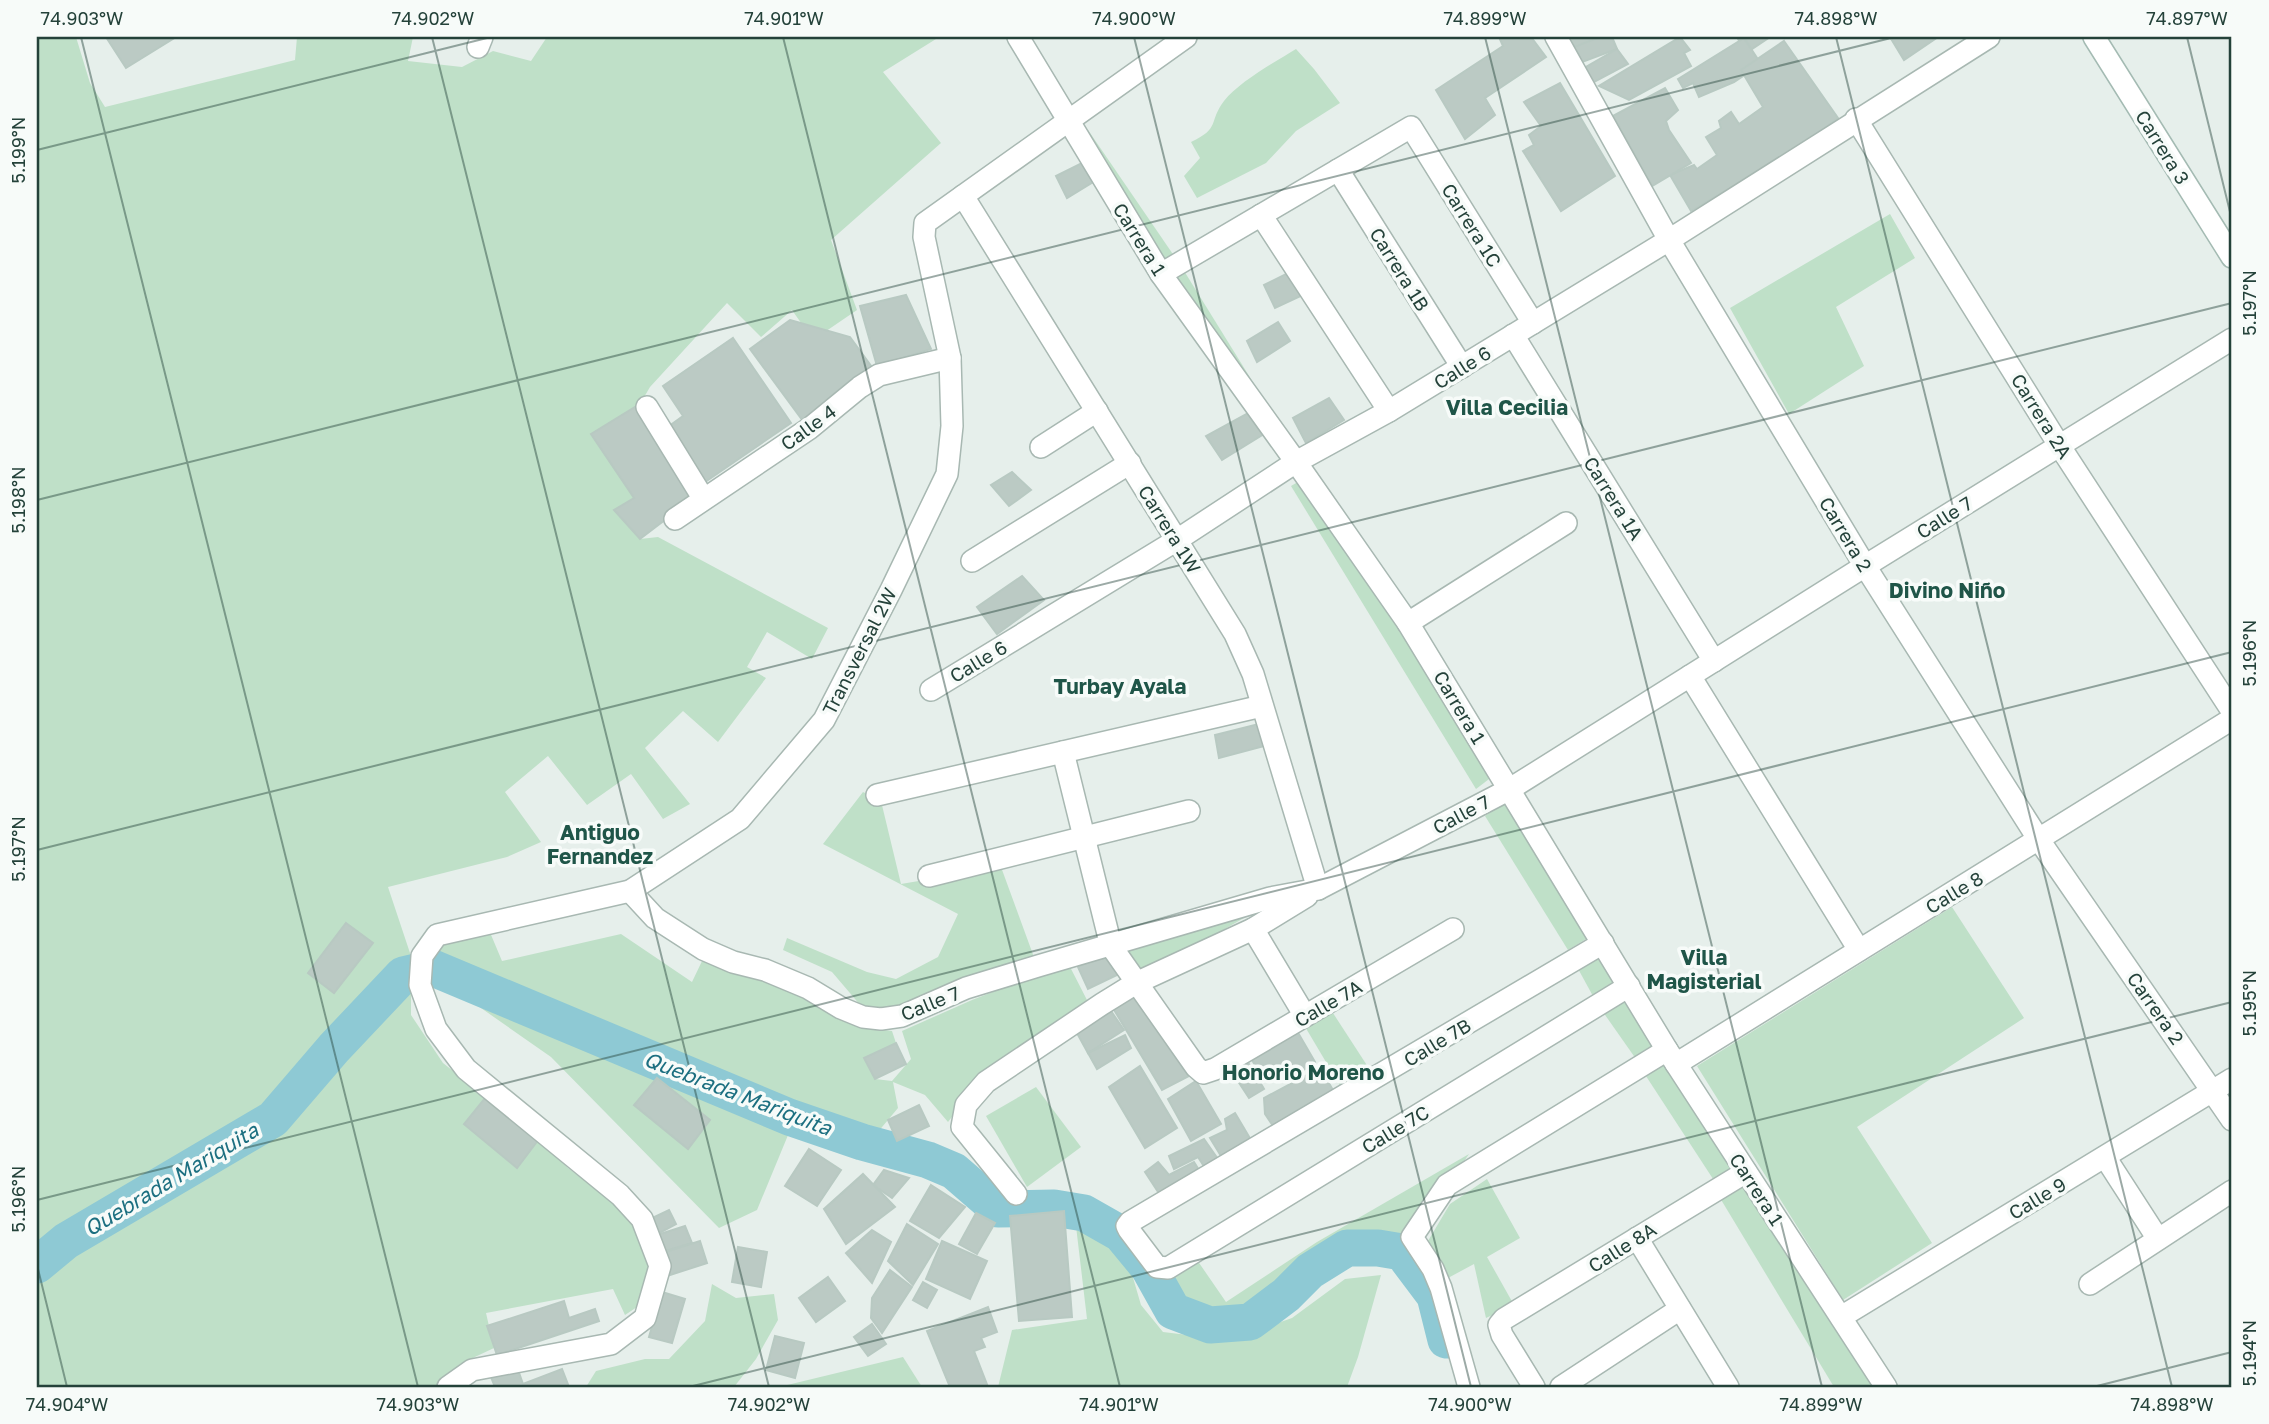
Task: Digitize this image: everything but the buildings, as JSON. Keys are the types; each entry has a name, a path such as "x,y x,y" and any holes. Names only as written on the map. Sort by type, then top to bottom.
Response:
{"street":[{"name":"Carrera 1","path":"1018,37 1161,274 1408,623 1671,1057 1886,1387"},
{"path":"963,196 1186,37"},
{"name":"Carrera 2","path":"1556,37 1669,240 1865,566 2039,840 2232,1120"},
{"name":"Calle 6","path":"931,690 1177,540 1296,462 1389,411 1669,240 1989,37"},
{"name":"Carrera 3","path":"2094,37 2232,257"},
{"name":"Carrera 2A","path":"1856,119 2059,445 2232,710"},
{"name":"Carrera 1C","path":"1338,170 1411,127 1533,323"},
{"path":"1161,274 1338,170"},
{"name":"Carrera 1B","path":"1338,170 1462,367"},
{"name":"Transversal 2W","path":"448,1387 472,1370 611,1344 645,1318 660,1266 642,1219 621,1195 466,1069 436,1029 420,985 422,956 437,935 630,891 740,819 824,720 947,474 952,426 950,358 924,237 925,223 963,196"},
{"name":"Carrera 1W","path":"963,196 1235,634 1253,674 1318,889"},
{"path":"1261,215 1389,411"},
{"name":"Carrera 1A","path":"1513,335 1714,661"},
{"name":"Calle 7","path":"630,891 655,918 703,949 797,984 863,1017 881,1019 902,1016 966,988 1270,898 1318,889 1510,789 2232,339"},
{"name":"Calle 4","path":"675,519 810,428 879,375 950,358"},
{"path":"648,407 703,498"},
{"path":"1041,447 1097,411"},
{"path":"972,561 1129,463"},
{"path":"1408,623 1566,523"},
{"path":"1690,676 1859,950"},
{"path":"877,795 1262,706"},
{"name":"Calle 8","path":"1469,1387 1441,1288 1433,1269 1412,1237 1447,1185 1859,950 2232,719"},
{"path":"1063,752 1111,946 1136,983"},
{"path":"929,876 1189,811"},
{"path":"1016,1194 962,1127 966,1105 986,1083 1136,983 1252,929 1318,889"},
{"path":"1252,929 1306,1016"},
{"name":"Calle 7A","path":"1136,983 1203,1073 1215,1069 1453,929"},
{"name":"Calle 7B","path":"1161,1269 1127,1226 1603,943"},
{"name":"Calle 7C","path":"1161,1269 1168,1268 1629,986"},
{"name":"Calle 9","path":"1841,1317 2232,1079"},
{"path":"2105,1157 2158,1239"},
{"name":"Calle 8A","path":"1534,1387 1499,1325 1504,1319 1746,1172"},
{"path":"2090,1284 2232,1191"},
{"path":"1637,1238 1728,1387"},
{"path":"1561,1387 1680,1309"}],"green space":[{"path":"37,37 76,37 90,83 105,107 295,60 297,37 413,37 408,61 462,67 493,51 531,61 547,37 936,39 883,72 941,143 831,240 857,310 813,340 792,310 761,337 727,303 650,387 640,404 634,498 614,510 640,539 658,537 828,628 812,659 767,632 747,667 766,678 718,742 683,711 645,748 690,804 663,819 631,774 587,805 548,756 505,792 541,842 507,857 388,887 411,956 411,1015 443,1063 486,1097 464,1124 517,1168 539,1139 568,1168 641,1225 652,1260 640,1305 625,1315 613,1289 486,1313 494,1348 460,1364 434,1387 37,1387"},
{"path":"1296,49 1340,103 1296,131 1266,163 1197,198 1184,176 1200,158 1191,142 1207,133 1219,108 1231,94"},
{"path":"1088,130 1181,266 1298,455 1282,463 1078,139"},
{"path":"1890,214 1915,258 1836,307 1864,366 1789,414 1730,308"},
{"path":"1308,476 1493,776 1476,789 1291,486"},
{"path":"863,792 881,801 901,884 1001,867 1035,960 891,1009 861,1006 832,972 783,950 787,938 867,972 896,979 938,957 958,914 823,844"},
{"path":"1507,801 1591,936 1568,950 1485,816"},
{"path":"1272,902 1146,974 1122,948"},
{"path":"1952,907 2024,1018 1857,1127 1932,1243 1843,1300 1697,1066"},
{"path":"489,930 502,961 621,934 692,982 703,959 803,990 855,1026 892,1031 896,1043 865,1058 875,1079 892,1081 911,1059 902,1031 972,1000 1068,963 1087,1000 985,1073 948,1122 925,1095 893,1082 898,1108 872,1139 798,1111 757,1210 719,1228 551,1057 481,1008 464,986 430,985 429,957 442,940"},
{"path":"1595,953 1616,985 1594,998 1576,965"},
{"path":"1624,1000 1655,1047 1636,1059 1603,1012"},
{"path":"1331,1010 1370,1070 1342,1089 1304,1025"},
{"path":"1664,1061 1734,1167 1715,1182 1644,1073"},
{"path":"1036,1087 1081,1147 1027,1187 986,1116"},
{"path":"1469,1154 1412,1237 1369,1234 1343,1240 1327,1249 1267,1302 1250,1312 1233,1317 1213,1317 1177,1306 1162,1272 1195,1257 1226,1302 1317,1242"},
{"path":"1487,1179 1520,1238 1487,1257 1514,1305 1486,1318 1474,1264 1448,1278 1425,1246 1450,1204"},
{"path":"1746,1182 1878,1387 1834,1387 1720,1198"},
{"path":"1076,1226 1101,1235 1129,1264 1141,1305 1163,1332 1229,1340 1292,1318 1345,1279 1381,1275 1347,1387 998,1387 1012,1330 1087,1319"},
{"path":"712,1284 736,1298 774,1294 778,1320 756,1359 734,1387 586,1387 596,1371 645,1359 669,1359 705,1321"},
{"path":"903,1357 922,1387 779,1387"}],"waterway":[{"name":"Quebrada Mariquita","path":"37,1265 66,1241 273,1119 334,1048 403,975 433,968 789,1117 862,1142 928,1160 954,1171 998,1209 1054,1208 1084,1213 1121,1234 1149,1268 1173,1311 1210,1325 1250,1322 1286,1295 1310,1271 1347,1248 1378,1248 1402,1252 1435,1296 1446,1340"}],"district":[{"name":"Villa Cecilia","path":"1507,407"},
{"name":"Divino Niño","path":"1947,590"},
{"name":"Turbay Ayala","path":"1120,686"},
{"name":"Antiguo Fernandez","path":"600,844"},
{"name":"Villa Magisterial","path":"1704,969"},
{"name":"Honorio Moreno","path":"1303,1072"}]}
